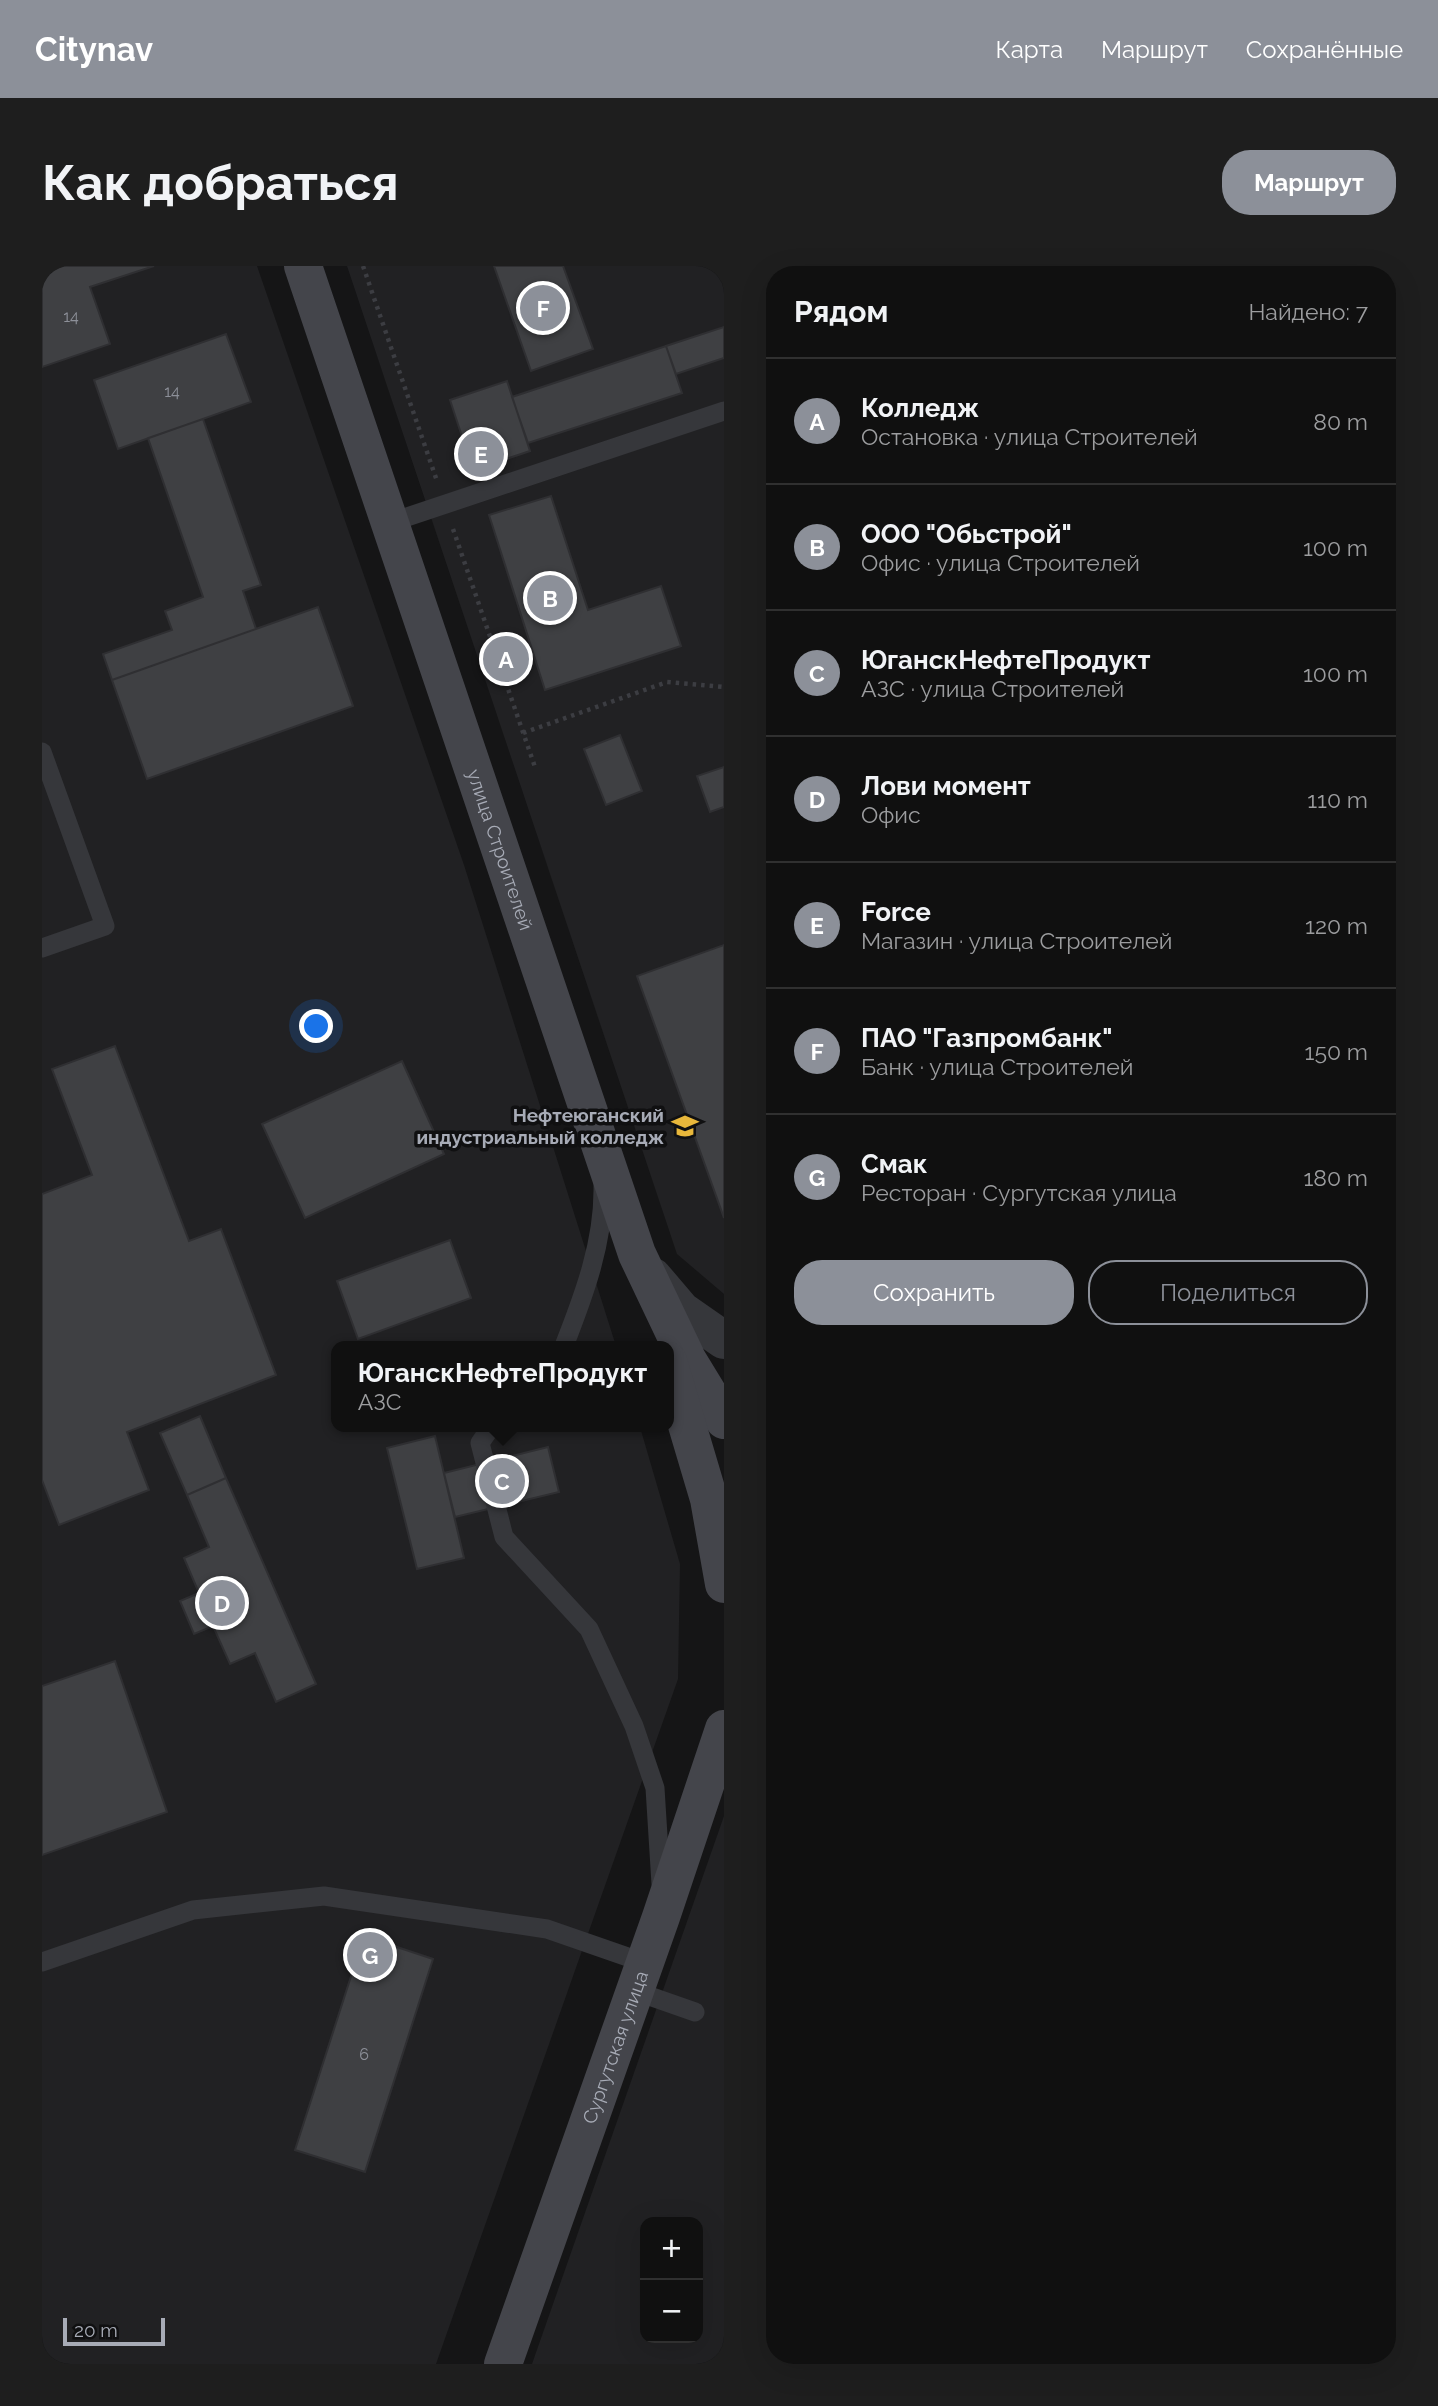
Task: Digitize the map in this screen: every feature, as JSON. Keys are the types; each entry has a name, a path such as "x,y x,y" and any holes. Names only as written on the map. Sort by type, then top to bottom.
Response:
{"main road":[{"name":"улица Строителей","path":"303,266 637,1254 687,1359 724,1420"},
{"path":"637,1254 663,1341"},
{"path":"674,1381 709,1499 724,1584"},
{"name":"Сургутская улица","path":"503,2364 661,1917 724,1729"}],"street":[{"path":"637,1254 682,1311 724,1340"}],"lane":[{"path":"389,523 724,411"},
{"path":"42,752 105,926 42,948"},
{"path":"566,1341 587,1288 598,1236 603,1210 602,1154"},
{"path":"488,1432 480,1443 504,1537 589,1629 634,1726 656,1798 661,1917"},
{"path":"42,1962 193,1910 324,1896 547,1929 640,1977 695,2012"}],"path":[{"path":"523,733 667,681 724,687"}],"shaded area":[{"path":"42,266 257,266 464,865 614,1341 331,1341 331,1432 641,1432 680,1564 678,1679 436,2364 42,2364"},
{"path":"347,266 724,266 724,1294 677,1254"},
{"path":"724,1816 724,2364 532,2364"}],"building":[{"path":"42,266 154,266 90,287 110,344 42,367"},
{"path":"494,266 563,266 593,349 531,371"},
{"path":"724,327 724,358 676,374 666,346"},
{"path":"226,334 251,402 118,449 94,380"},
{"path":"666,346 682,393 528,443 512,397"},
{"path":"507,381 530,451 473,470 450,400"},
{"path":"203,419 261,585 243,591 256,629 112,680 103,654 172,630 165,611 203,597 148,438"},
{"path":"551,496 588,610 661,586 681,646 545,690 489,515"},
{"path":"318,607 353,706 147,779 112,680"},
{"path":"620,735 642,791 606,805 584,749"},
{"path":"724,767 724,807 710,812 697,776"},
{"path":"724,945 724,1218 637,976"},
{"path":"115,1046 189,1241 221,1229 276,1375 127,1432 149,1490 59,1525 42,1480 42,1194 92,1175 52,1069"},
{"path":"402,1061 444,1154 305,1218 262,1124"},
{"path":"450,1240 471,1298 358,1339 337,1281"},
{"path":"200,1416 226,1478 187,1495 160,1433"},
{"path":"435,1436 464,1558 417,1569 387,1448"},
{"path":"548,1447 559,1492 455,1517 444,1473"},
{"path":"226,1478 316,1684 276,1702 255,1653 230,1664 213,1626 194,1634 180,1601 199,1593 184,1558 209,1547 187,1495"},
{"path":"115,1661 167,1812 42,1855 42,1686"},
{"path":"364,1936 433,1959 365,2172 295,2150"}],"place":[{"name":"ПАО \"Газпромбанк\"","path":"543,308"},
{"name":"Force","path":"481,454"},
{"name":"ООО \"Обьстрой\"","path":"550,598"},
{"name":"Колледж","path":"506,659"},
{"name":"Нефтеюганский индустриальный колледж","path":"685,1126"},
{"name":"ЮганскНефтеПродукт","path":"502,1481"},
{"name":"Лови момент","path":"222,1603"},
{"name":"Смак","path":"370,1955"}]}
